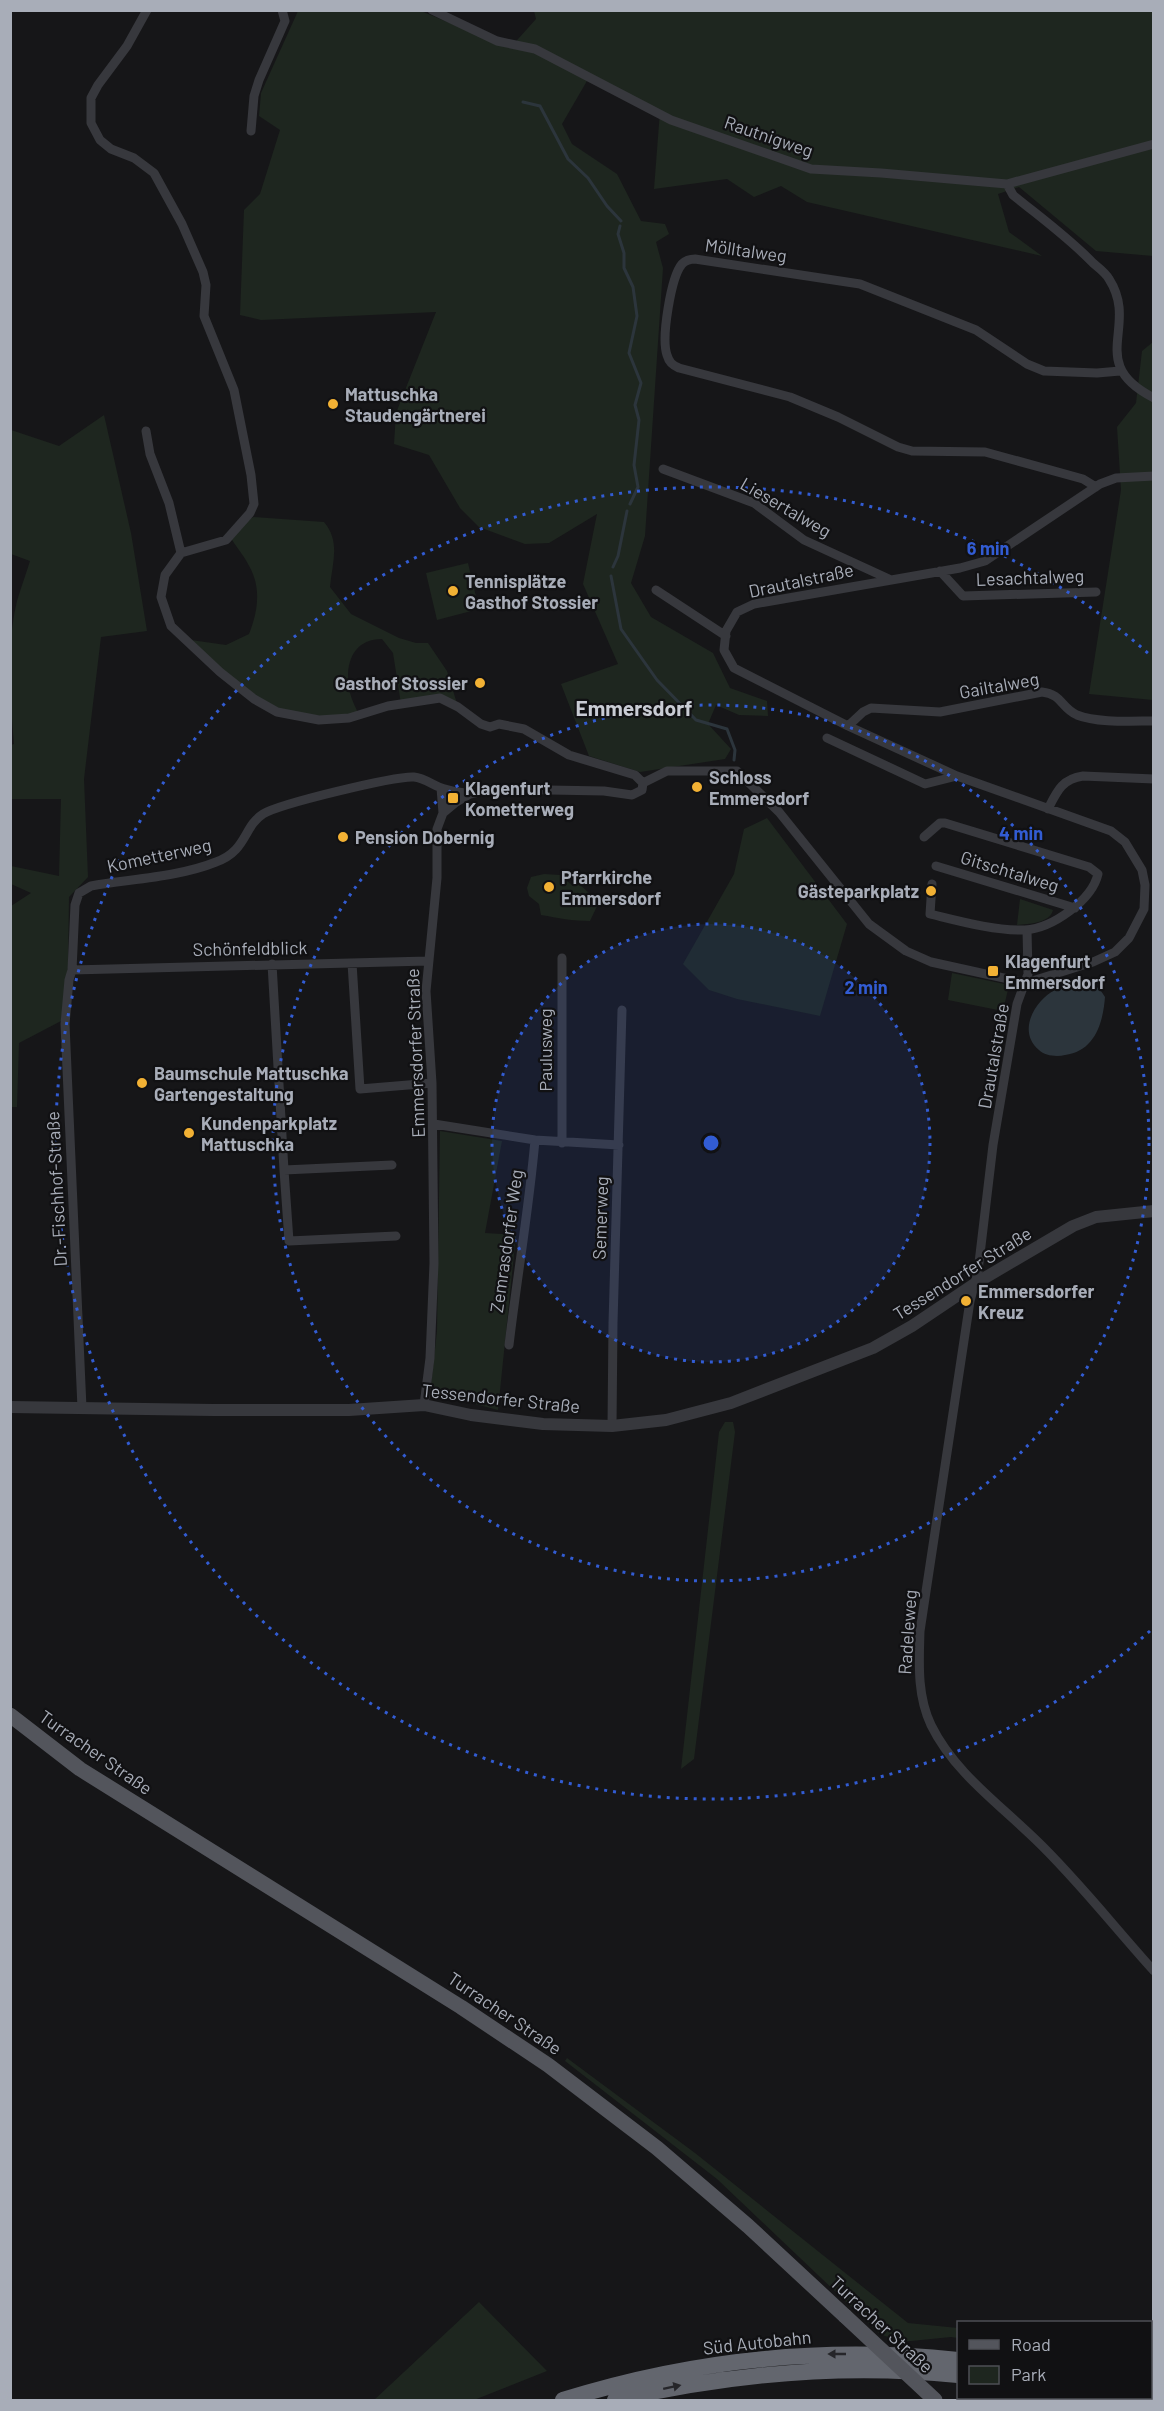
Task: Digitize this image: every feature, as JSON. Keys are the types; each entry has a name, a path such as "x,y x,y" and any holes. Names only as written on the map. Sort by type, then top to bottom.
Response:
{"highway":[{"name":"Süd Autobahn","path":"563,2400 680,2371 753,2360 828,2354 902,2354 957,2360"},
{"name":"Süd Autobahn","path":"615,2400 677,2386 760,2374 878,2369 957,2375"}],"main road":[{"name":"Turracher Straße","path":"10,1715 80,1770 462,2007 548,2065 657,2148 747,2226 935,2400"}],"street":[{"path":"147,10 127,46 91,98 91,123 100,140 111,149 134,158 154,173 182,224 203,272 206,285 204,316 234,390 251,475 254,504 250,513 226,540 181,553 165,575 161,597 171,626 220,672 254,699 278,712 319,720 349,718 388,706 440,698 458,707 481,724 490,727 499,724 524,729 569,755 635,775 643,783"},
{"path":"251,131 254,96 285,21 282,10"},
{"name":"Rautnigweg","path":"432,10 497,41 535,49 672,120 811,169 1008,184 1154,144"},
{"path":"1008,184 1013,195 1081,250 1109,279 1119,310 1117,352 1120,371 1139,391 1154,398"},
{"name":"Mölltalweg","path":"1096,487 1083,479 985,452 912,451 898,447 838,417 790,397 679,368 669,361 666,352 669,308 680,267 688,259 695,259 860,284 976,330 1027,364 1044,371 1096,373 1120,371"},
{"path":"146,431 150,454 169,503 181,553"},
{"name":"Liesertalweg","path":"663,469 754,503 804,540 889,579"},
{"name":"Drautalstraße","path":"976,1283 993,1145 1017,1004 1026,983 1093,962 1115,952 1129,938 1149,908 1142,870 1125,842 1097,825 957,776 848,726 734,668 724,650 726,636 737,612 754,604 985,561 1096,487 1116,478 1154,476"},
{"name":"Lesachtalweg","path":"940,571 963,596 1096,592"},
{"path":"656,590 726,636"},
{"name":"Gailtalweg","path":"848,726 871,708 940,712 1042,692 1052,693 1069,711 1078,715 1117,721 1154,721"},
{"path":"826,738 925,784 957,776"},
{"path":"643,783 667,771 737,771 779,812 869,924 906,951 931,962 1026,983 1028,974 1027,930"},
{"name":"Kometterweg","path":"72,970 75,905 79,893 91,886 171,873 217,862 228,857 242,844 260,816 268,811 314,798 407,777 423,779 441,788 470,794"},
{"path":"1048,809 1058,789 1065,781 1073,777 1154,779"},
{"path":"443,813 470,794 506,788 604,791 632,795 642,790 643,783"},
{"path":"441,788 443,813"},
{"name":"Emmersdorfer Straße","path":"424,1405 430,1358 433,1296 434,1124 426,991 437,878 436,836 443,813"},
{"path":"924,837 940,823 945,823 1089,867 1098,874 1095,885 1075,908 1056,919 1027,930 971,923 930,914 932,884"},
{"name":"Gitschtalweg","path":"936,866 1075,908"},
{"name":"Paulusweg","path":"561,958 562,1143"},
{"name":"Schönfeldblick","path":"72,970 428,961"},
{"path":"352,963 360,1089 432,1083"},
{"path":"272,964 289,1241 396,1236"},
{"name":"Dr.-Fischhof-Straße","path":"72,970 65,1024 82,1408"},
{"name":"Semerweg","path":"612,1426 622,1010"},
{"path":"434,1124 535,1140 619,1145"},
{"name":"Zemrasdorfer Weg","path":"509,1346 531,1189 535,1140"},
{"path":"284,1170 392,1165"},
{"name":"Tessendorfer Straße","path":"10,1407 349,1410 424,1405 471,1415 543,1424 612,1426 666,1420 731,1403 873,1348 912,1326 976,1283 1073,1226 1096,1217 1154,1211"},
{"name":"Radeleweg","path":"976,1283 970,1301 920,1631 918,1679 923,1703 932,1726 946,1749 967,1775 1036,1839 1154,1971"}],"green space":[{"path":"298,11 421,11 510,48 536,19 534,11 1153,11 1153,256 1096,251 1019,187 998,194 1009,232 1042,256 807,202 781,186 754,197 727,179 654,189 660,111 591,74 562,124 572,144 617,174 641,221 665,224 669,234 656,242 663,268 645,536 631,583 651,617 713,653 730,688 767,701 768,716 739,715 716,705 708,724 731,749 725,759 640,772 589,756 561,684 618,664 583,584 597,514 549,543 525,544 479,527 460,508 429,455 394,444 396,413 436,312 261,320 240,315 244,210 260,194 280,130 259,116 261,93"},
{"path":"1153,342 1153,700 1089,694 1121,490 1117,427 1136,403 1142,351"},
{"path":"104,415 131,533 147,631 101,637 84,779 88,877 69,897 68,968 61,1021 19,1043 17,1107 11,1107 11,906 31,893 11,884 11,866 59,876 61,799 11,799 11,745 14,744 10,690 11,636 17,601 30,561 11,554 11,430 59,446"},
{"path":"254,517 324,522 334,545 330,587 351,614 399,638 416,643 428,643 447,671 458,707 430,700 401,704 393,653 382,639 371,640 363,644 352,656 348,683 359,715 341,719 272,709 249,694 191,640 226,645 249,634 255,617 257,590 246,560 230,536 244,521"},
{"name":"Tennisplätze Gasthof Stossier","path":"468,563 479,609 437,620 426,573"},
{"path":"767,818 847,924 820,1016 737,999 709,990 683,964 734,874 744,829"},
{"path":"544,874 560,875 573,886 578,883 599,902 590,921 541,915 539,904 529,896 527,888 531,877"},
{"path":"1020,899 1053,910 1048,918 1017,925"},
{"path":"952,973 1009,985 1003,1011 948,1000"},
{"path":"440,1131 502,1141 485,1233 516,1235 498,1410 433,1393 431,1385 437,1331"},
{"path":"725,1422 733,1422 735,1432 694,1759 681,1769 719,1432"},
{"path":"567,2058 695,2153 908,2323 957,2328 957,2338 901,2342 880,2334 717,2179 565,2061"},
{"path":"479,2302 547,2371 474,2400 374,2400"}],"shaded area":[{"path":"1087,985 1099,988 1105,997 1096,1034 1084,1048 1075,1052 1055,1056 1042,1052 1029,1035 1031,1017 1035,1009 1047,995 1055,990 1067,986"}],"waterway":[{"path":"523,102 540,106 568,159 588,178 607,206 621,221"},
{"path":"620,226 618,234 624,253 624,268 633,287 637,316 629,353 641,383 635,405 639,420 634,465 638,487 630,504"},
{"path":"613,567 618,556 627,511"},
{"path":"611,576 621,629 657,680 696,720 727,729 735,750 734,760"}],"place":[{"name":"Mattuschka Staudengärtnerei","path":"333,404"},
{"name":"Tennisplätze Gasthof Stossier","path":"453,591"},
{"name":"Gasthof Stossier","path":"480,683"},
{"name":"Schloss Emmersdorf","path":"697,787"},
{"name":"Klagenfurt Kometterweg","path":"453,798"},
{"name":"Pension Dobernig","path":"343,837"},
{"name":"Pfarrkirche Emmersdorf","path":"549,887"},
{"name":"Gästeparkplatz","path":"931,891"},
{"name":"Klagenfurt Emmersdorf","path":"993,971"},
{"name":"Baumschule Mattuschka Gartengestaltung","path":"142,1083"},
{"name":"Kundenparkplatz Mattuschka","path":"189,1133"},
{"name":"Emmersdorfer Kreuz","path":"966,1301"}],"district":[{"name":"Emmersdorf","path":"634,707"}]}
